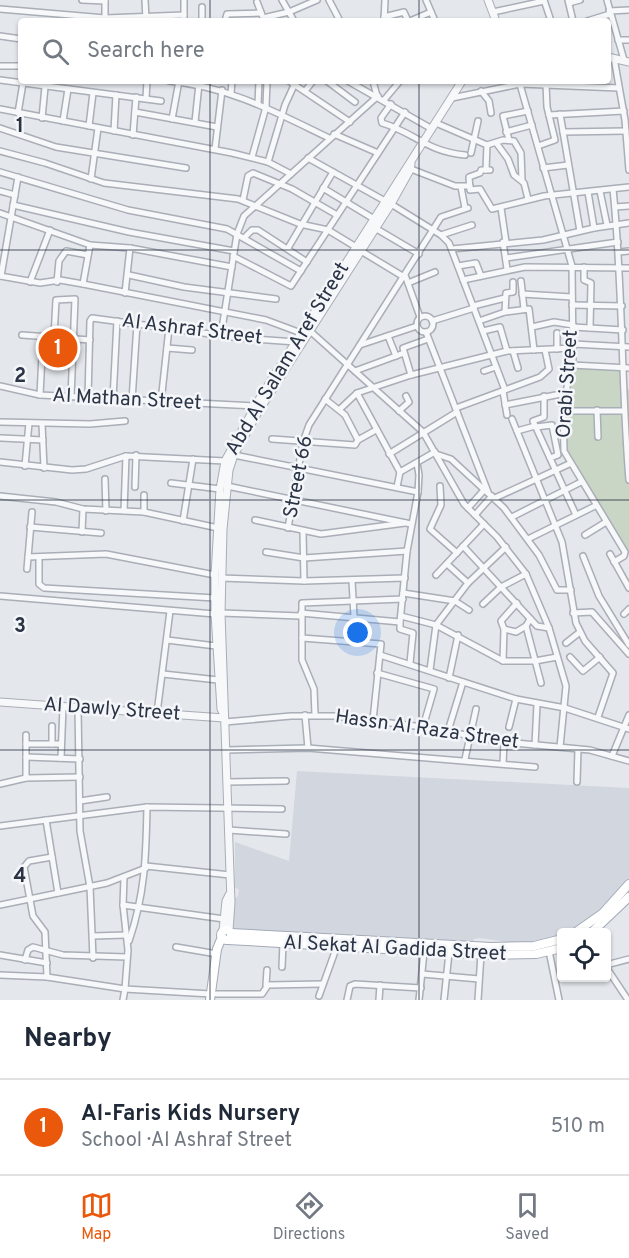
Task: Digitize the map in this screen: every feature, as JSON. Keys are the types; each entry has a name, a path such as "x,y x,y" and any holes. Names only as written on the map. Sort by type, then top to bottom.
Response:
{"main road":[{"path":"583,928 603,913 629,884"},
{"path":"597,928 629,897"},
{"name":"Al Sekat Al Gadida Street","path":"226,935 283,944 450,953 534,946 557,940"},
{"name":"Al Sekat Al Gadida Street","path":"226,935 482,951 557,949"},
{"name":"Abd Al Salam Aref Street","path":"213,997 217,954 226,935"},
{"name":"Abd Al Salam Aref Street","path":"213,997 226,935"}],"street":[{"path":"82,0 105,1 105,18"},
{"path":"145,0 146,18"},
{"path":"183,0 184,18"},
{"path":"226,18 228,14 262,17 289,12 317,0"},
{"path":"329,0 338,18"},
{"path":"383,18 385,0"},
{"path":"426,0 434,18"},
{"path":"489,0 495,18"},
{"path":"572,18 568,1 580,0"},
{"path":"607,0 626,61"},
{"path":"283,1 292,18"},
{"path":"493,12 544,1 550,18"},
{"path":"257,2 262,17"},
{"path":"202,7 202,18"},
{"path":"0,9 86,18"},
{"path":"596,18 629,10"},
{"path":"386,18 404,12 407,18"},
{"path":"416,18 431,12"},
{"path":"0,36 18,39"},
{"path":"618,40 629,40"},
{"path":"611,58 626,61"},
{"path":"611,58 618,75 624,111 629,170"},
{"path":"0,66 18,66"},
{"path":"611,74 618,75"},
{"path":"0,80 18,82"},
{"path":"18,113 23,84"},
{"path":"28,84 161,101"},
{"path":"146,98 147,84"},
{"path":"172,118 179,84"},
{"path":"195,122 199,84 231,93 282,116 378,153"},
{"path":"231,93 232,84"},
{"path":"258,104 259,84"},
{"path":"252,157 266,107 267,84"},
{"path":"268,162 292,84"},
{"path":"296,84 350,122"},
{"path":"305,91 311,84"},
{"path":"331,84 355,102"},
{"path":"354,84 434,126 488,145 512,140"},
{"path":"374,84 379,97"},
{"path":"392,84 393,88"},
{"path":"221,335 237,234 244,216 332,136 397,84"},
{"name":"Abd Al Salam Aref Street","path":"224,718 218,680 216,646 218,614 215,598 225,461 296,342 358,249 375,228 460,84"},
{"path":"452,98 514,84"},
{"name":"Orabi Street","path":"519,84 561,236 572,266 573,346 572,365 562,406 563,444 569,464 625,553 614,562"},
{"path":"538,146 555,140 549,115 546,84 619,88"},
{"path":"42,117 45,87"},
{"path":"63,121 68,89"},
{"path":"215,149 222,90"},
{"path":"481,91 489,101 491,113"},
{"path":"89,126 93,93"},
{"path":"114,131 116,95"},
{"path":"133,135 136,97"},
{"path":"391,104 380,120 396,127 423,145 444,153 468,154 475,140 478,121"},
{"path":"0,109 252,157 268,162 291,174"},
{"path":"528,111 503,116 506,132 521,153 522,180 528,199"},
{"path":"549,115 624,111"},
{"path":"135,112 217,127"},
{"path":"13,205 234,253 291,286 405,112"},
{"path":"560,114 580,231"},
{"path":"506,132 532,125"},
{"path":"0,128 56,147 186,168"},
{"path":"91,179 98,128"},
{"path":"563,132 626,131"},
{"path":"496,144 504,153 514,175 522,180"},
{"path":"488,145 488,170 469,176 472,191 480,189 491,209 550,195 629,187"},
{"path":"0,151 117,186 243,200 300,224 328,230 404,276 420,317 417,326"},
{"path":"308,158 434,230 452,249 492,355 504,391 505,405 556,525 567,559 573,613 580,632 613,675 598,717"},
{"path":"543,168 568,165"},
{"path":"411,167 461,187 470,186"},
{"path":"0,172 128,210 220,228 237,234 301,271"},
{"path":"288,248 300,224 333,172"},
{"path":"243,200 251,173 280,184 337,215"},
{"path":"18,177 1,276 30,282 63,280 266,320 302,333"},
{"path":"538,184 547,183"},
{"name":"Street 66","path":"288,528 306,430 443,215 466,208 461,187"},
{"path":"323,188 374,219"},
{"path":"613,189 621,268 622,306 626,321 623,330 626,347 623,411 629,480"},
{"path":"0,190 15,195"},
{"path":"600,191 607,225"},
{"path":"588,192 594,228"},
{"name":"Abd Al Salam Aref Street","path":"226,935 224,919 229,895 230,830 218,614 218,528 223,487 234,456 256,409 310,330 374,219 388,203"},
{"path":"615,207 629,206"},
{"path":"501,207 507,269"},
{"path":"0,213 90,245 130,248 232,267"},
{"path":"452,249 543,240 607,225 629,224"},
{"path":"441,235 472,225"},
{"path":"375,228 418,254"},
{"path":"30,282 50,230"},
{"path":"244,238 252,230 258,230 307,262"},
{"path":"506,258 618,242"},
{"path":"83,284 90,245"},
{"path":"125,293 129,275 130,248"},
{"path":"57,282 59,261 66,251 88,255"},
{"path":"619,252 629,251"},
{"path":"458,266 476,263 481,276"},
{"path":"464,280 507,269 572,266 629,268"},
{"path":"584,267 584,281 591,283 590,328"},
{"path":"408,283 435,272"},
{"path":"129,275 184,287 276,299"},
{"path":"521,281 524,309"},
{"path":"505,312 506,292 513,292 513,282"},
{"path":"522,294 572,297"},
{"path":"622,296 629,296"},
{"path":"432,321 505,298"},
{"path":"54,337 56,300 75,299 71,397"},
{"path":"572,304 622,306"},
{"path":"479,321 505,312 524,309 531,311 534,350"},
{"path":"420,317 427,316 432,321"},
{"name":"Al Ashraf Street","path":"90,340 90,321 94,317 221,335 296,342"},
{"path":"113,399 117,321"},
{"path":"426,332 431,329 432,321"},
{"path":"532,327 549,323 623,330"},
{"path":"132,400 137,324"},
{"path":"360,345 417,326"},
{"path":"417,326 426,332 489,493"},
{"path":"483,331 501,327 518,368"},
{"path":"161,402 169,328"},
{"path":"310,330 423,432 468,508 506,547 526,574 549,628 566,686 560,747"},
{"path":"557,333 557,349"},
{"path":"22,335 90,340 88,398"},
{"path":"40,394 43,336"},
{"path":"388,336 396,356"},
{"path":"411,375 404,347 429,339"},
{"path":"340,409 357,393 372,387 510,351 573,346 626,347"},
{"path":"167,348 192,350"},
{"path":"389,454 456,410 532,382 546,373 549,367 545,350"},
{"path":"355,371 404,353"},
{"path":"572,365 626,367"},
{"path":"484,371 496,367"},
{"name":"Al Mathan Street","path":"0,386 71,397 256,409"},
{"path":"357,393 400,472 397,487"},
{"path":"505,405 548,393 566,393"},
{"path":"548,393 544,416 534,420 576,515"},
{"path":"399,411 409,402 406,396"},
{"path":"325,399 340,409 357,440"},
{"path":"597,410 598,437"},
{"path":"572,411 623,411"},
{"path":"0,422 90,424 125,421"},
{"path":"25,466 28,423"},
{"path":"42,424 44,468"},
{"path":"517,431 552,425 558,454 550,458"},
{"path":"272,439 355,445 357,440 376,430"},
{"path":"1,438 43,440"},
{"path":"400,472 436,453 451,459 512,517 528,539 554,591 571,590"},
{"path":"0,462 79,470 126,456 225,461"},
{"path":"124,511 126,456"},
{"path":"135,487 136,456"},
{"path":"234,456 418,492"},
{"path":"183,521 193,459"},
{"path":"410,663 414,633 400,630 400,619 409,524 418,492 417,463"},
{"path":"468,508 489,493 535,480 569,464"},
{"path":"105,479 106,511"},
{"path":"512,517 581,482"},
{"path":"171,483 223,487 294,499 409,524"},
{"path":"440,486 441,505 430,529 457,553"},
{"path":"475,515 489,493"},
{"path":"144,495 144,512"},
{"path":"0,496 56,502 83,509 144,512 218,528"},
{"path":"528,539 596,506"},
{"path":"82,532 83,509"},
{"path":"27,569 32,512"},
{"path":"255,520 303,532 337,533 409,524"},
{"path":"585,535 606,522"},
{"path":"436,575 484,524"},
{"path":"30,527 101,533"},
{"path":"303,532 304,581"},
{"path":"463,546 530,619 540,628 549,628"},
{"path":"430,670 436,625 468,583 506,547"},
{"path":"266,552 304,558 407,551"},
{"path":"28,557 106,554 218,576 304,581 405,578"},
{"path":"610,554 629,588"},
{"path":"583,556 599,596 629,645"},
{"path":"39,557 39,584 46,588 215,598"},
{"path":"447,564 468,583"},
{"path":"483,604 501,587 526,574"},
{"path":"352,581 354,616"},
{"path":"46,588 46,600"},
{"path":"0,596 218,614 300,614 400,619 436,625 503,661 536,661 557,657"},
{"path":"315,715 314,689 303,664 300,614 303,602 403,596 455,601 469,610"},
{"path":"503,661 504,629 501,621 517,603"},
{"path":"157,713 164,674 170,611"},
{"path":"573,613 592,612 629,654"},
{"path":"504,629 516,632 526,626 530,619"},
{"path":"526,626 542,683"},
{"path":"566,643 580,632"},
{"path":"449,678 458,635"},
{"path":"302,638 379,643 380,655 373,720"},
{"path":"167,640 216,646"},
{"path":"380,655 516,699 565,708 627,728"},
{"path":"570,657 583,671 600,657"},
{"path":"377,673 434,689 423,726"},
{"path":"164,674 218,680"},
{"path":"448,731 463,682"},
{"path":"509,727 516,699"},
{"name":"Al Dawly Street","path":"0,702 224,718"},
{"path":"535,745 537,704"},
{"path":"61,758 63,707"},
{"path":"78,708 80,831 90,887 93,958"},
{"path":"465,759 468,735 476,709"},
{"path":"305,715 308,748"},
{"name":"Hassn Al Raza Street","path":"224,718 315,715 373,720 423,726 504,742 578,749 629,761"},
{"path":"612,756 627,728 629,715"},
{"path":"52,726 52,744"},
{"path":"26,735 26,778"},
{"path":"503,764 504,742"},
{"path":"26,744 62,744"},
{"path":"226,750 308,748 465,759 535,767"},
{"path":"577,782 578,749"},
{"path":"26,757 80,759"},
{"path":"0,784 26,778 80,777"},
{"path":"228,782 286,781"},
{"path":"80,801 107,797"},
{"path":"123,1000 128,944 141,907 146,867 147,807"},
{"path":"0,826 147,807 282,809"},
{"path":"46,820 58,893"},
{"path":"230,830 286,834"},
{"path":"47,977 44,927 33,916 24,864 52,857"},
{"path":"0,905 90,887 124,878 146,867 230,875"},
{"path":"124,878 123,904 128,944"},
{"name":"Abd Al Salam Aref Street","path":"226,935 231,902 229,895"},
{"path":"123,904 224,919"},
{"path":"93,936 126,935"},
{"path":"282,967 283,944"},
{"path":"319,996 338,946"},
{"path":"176,947 217,954"},
{"path":"25,960 30,948 93,958 127,957"},
{"path":"478,1000 482,951"},
{"path":"549,951 559,1000"},
{"path":"419,1000 424,952"},
{"path":"444,1000 450,953"},
{"path":"0,956 46,963"},
{"path":"611,964 629,959"},
{"path":"3,976 47,977 125,989 213,997 262,994 266,986 267,970"},
{"path":"611,973 628,997"},
{"path":"422,974 479,979"},
{"path":"266,986 322,984"},
{"path":"346,1000 352,984 421,988"},
{"path":"379,1000 380,986"}],"shaded area":[{"path":"297,771 629,788 629,880 596,913 577,928 557,928 557,936 537,942 504,945 501,941 479,938 474,939 473,942 459,941 458,943 238,931 231,927 234,899 238,896 239,890 235,887 235,842 289,861"}],"green space":[{"path":"575,368 620,369 629,391 629,553 567,449 566,402"}],"place":[{"name":"Al-Faris Kids Nursery","path":"58,348"}]}
